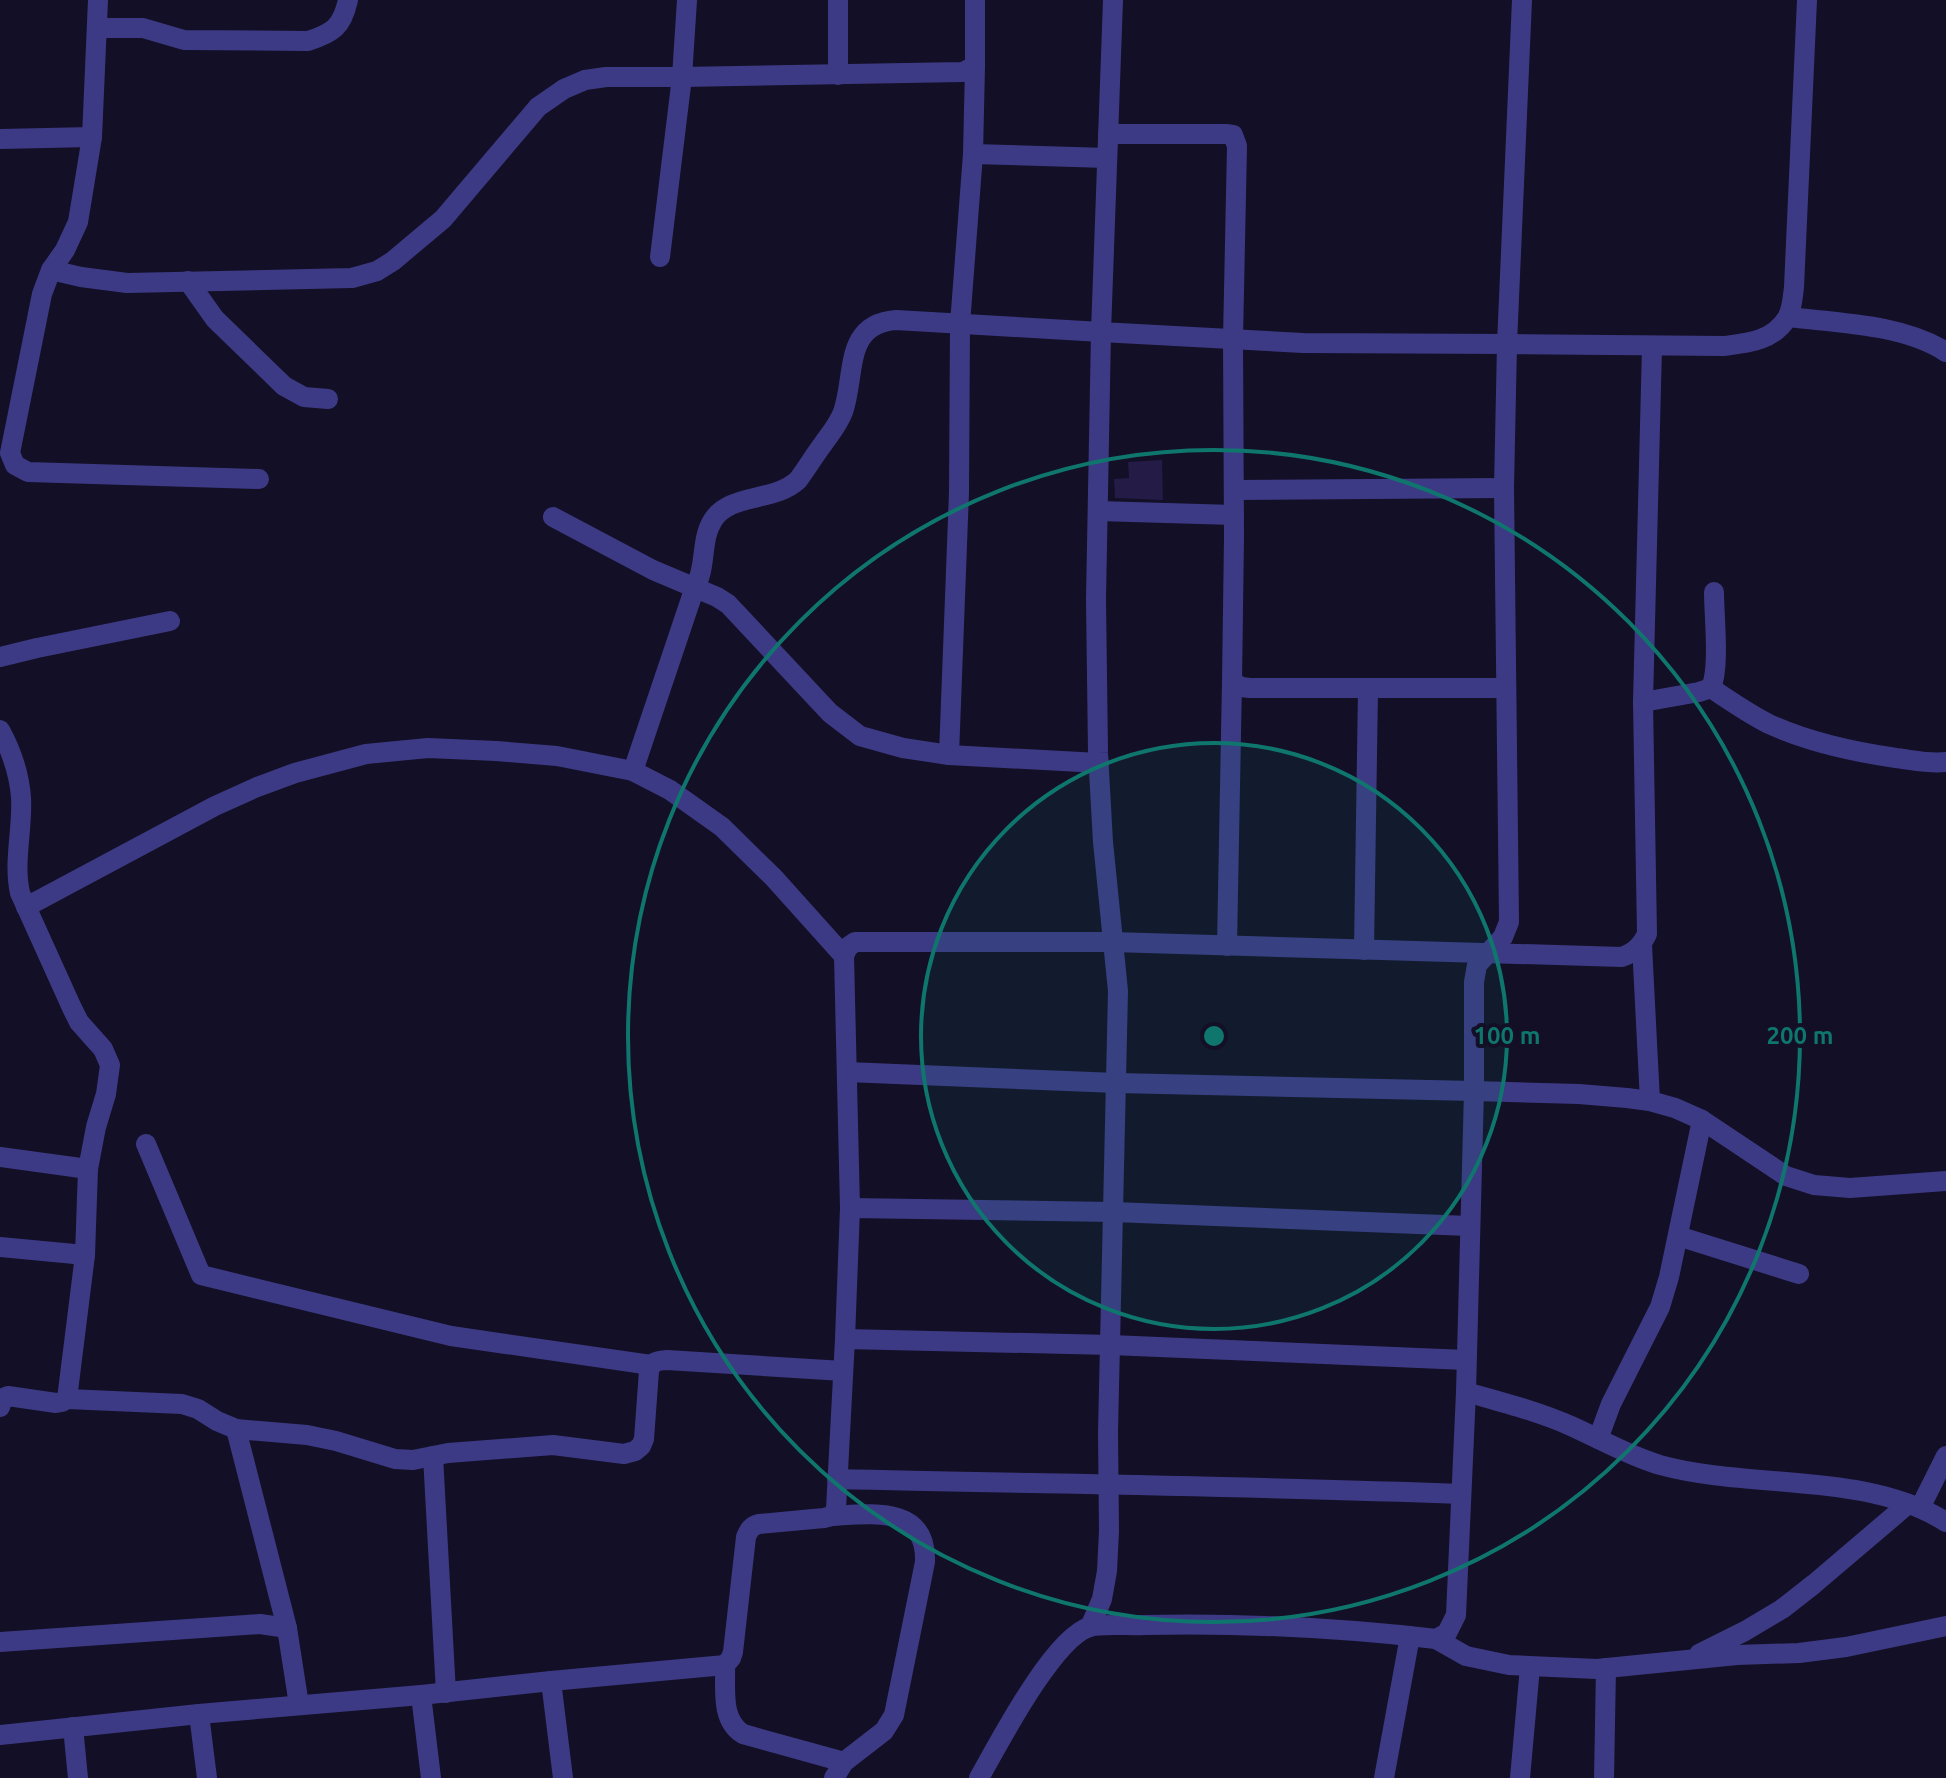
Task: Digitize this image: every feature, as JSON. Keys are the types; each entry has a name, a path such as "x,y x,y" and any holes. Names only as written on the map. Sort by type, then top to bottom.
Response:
{"street":[{"path":"98,0 92,137 78,222 51,270 42,294 10,453 15,465 28,472 259,479"},
{"path":"97,28 143,28 184,40 308,41 338,27 348,0"},
{"path":"660,257 682,77 687,0"},
{"path":"838,0 838,75"},
{"path":"949,755 959,492 960,324 973,154 975,0"},
{"path":"1090,1627 1102,1599 1109,1531 1117,1083 1118,991 1103,842 1096,599 1101,332 1113,0"},
{"path":"1436,1639 1447,1633 1456,1615 1466,1392 1474,982 1477,965 1503,937 1509,922 1504,488 1522,0"},
{"path":"633,771 702,573 710,524 717,514 730,506 781,491 791,486 804,472 836,427 843,411 857,345 874,324 896,320 1303,343 1724,346 1755,342 1773,335 1788,317 1794,287 1807,0"},
{"path":"51,270 127,283 352,278 377,271 393,261 443,219 538,107 564,89 585,80 606,77 954,73 975,66"},
{"path":"1108,134 1226,134 1233,135 1237,146 1227,946"},
{"path":"0,139 92,137"},
{"path":"973,154 1107,158"},
{"path":"188,281 215,319 284,386 304,397 328,399"},
{"path":"1788,317 1897,332 1946,352"},
{"path":"832,1516 836,1509 850,1208 844,956 848,947 855,942 1112,942 1622,957 1642,945 1647,934 1643,702 1652,347"},
{"path":"0,472 21,468"},
{"path":"1234,490 1504,488"},
{"path":"1098,511 1234,515"},
{"path":"553,517 653,570 728,604 830,713 860,736 903,748 949,755 1099,763"},
{"path":"1643,702 1711,688 1715,659 1714,592"},
{"path":"0,657 170,621"},
{"path":"1232,681 1250,688 1506,688"},
{"path":"1711,688 1772,725 1805,737 1879,756 1946,762"},
{"path":"1364,950 1368,689"},
{"path":"0,730 17,769 21,798 17,877 9,886 26,907 79,1022 103,1049 110,1065 88,1169 85,1255 67,1399"},
{"path":"26,907 215,806 295,773 366,754 428,748 496,751 557,756 633,771 670,790 722,827 774,878 844,956"},
{"path":"1642,945 1650,1101"},
{"path":"847,1072 1117,1083 1579,1094 1650,1101 1702,1120 1786,1176 1814,1185 1850,1188 1946,1181"},
{"path":"1598,1439 1611,1404 1660,1307 1702,1120"},
{"path":"146,1144 201,1275 451,1336 651,1365"},
{"path":"0,1157 88,1169"},
{"path":"850,1208 1114,1212 1469,1226"},
{"path":"1678,1236 1799,1274"},
{"path":"0,1247 85,1255"},
{"path":"845,1339 1111,1345 1466,1360"},
{"path":"3,1397 56,1403 67,1399 182,1404 236,1429 307,1435 395,1459 413,1460 448,1453 553,1445 624,1454 635,1451 644,1439 651,1365 655,1361 843,1371"},
{"path":"1466,1392 1568,1425 1658,1464 1713,1477 1872,1493 1914,1506 1946,1522"},
{"path":"236,1429 287,1628 299,1705"},
{"path":"433,1456 446,1693"},
{"path":"1689,1660 1782,1609 1914,1506 1946,1456"},
{"path":"837,1479 1461,1494"},
{"path":"886,1514 904,1520 917,1531 925,1545 925,1562 894,1715 884,1731 839,1770 737,1730 728,1714 725,1665 733,1652 746,1537 754,1526 832,1516 886,1514"},
{"path":"0,1642 260,1624 287,1628"},
{"path":"979,1778 1017,1710 1050,1662 1069,1640 1090,1627 1187,1624 1410,1636 1436,1639 1466,1656 1509,1665 1606,1668 1737,1655 1799,1653 1846,1647 1946,1626"},
{"path":"1384,1778 1410,1636"},
{"path":"0,1735 725,1665"},
{"path":"1520,1778 1530,1667"},
{"path":"1604,1778 1606,1668"},
{"path":"551,1681 563,1778"},
{"path":"421,1695 431,1778"},
{"path":"199,1714 207,1778"},
{"path":"73,1727 78,1778"}],"building":[{"path":"1162,460 1163,500 1115,498 1114,479 1129,478 1128,462"}]}
